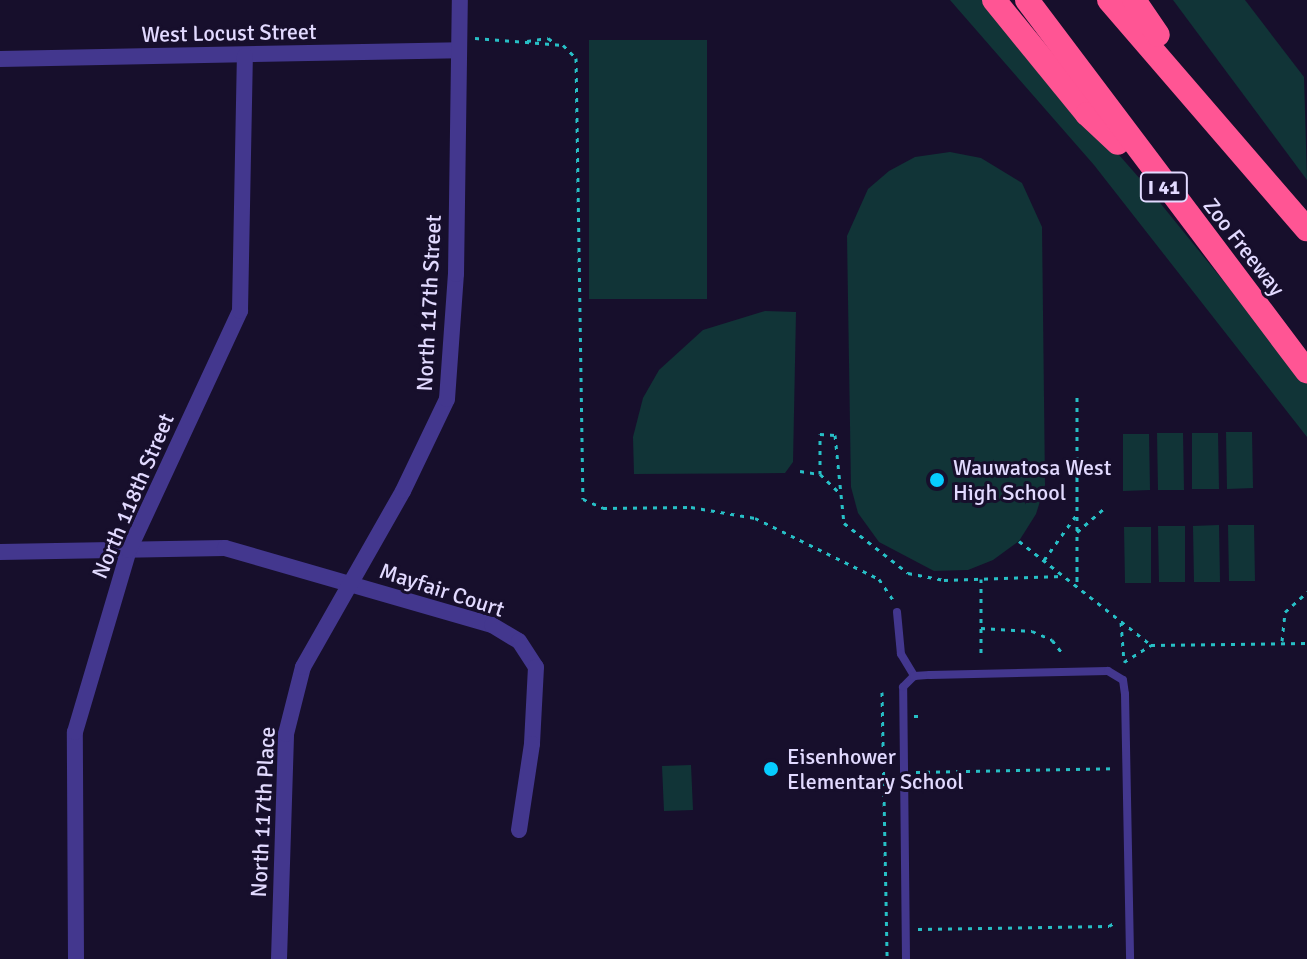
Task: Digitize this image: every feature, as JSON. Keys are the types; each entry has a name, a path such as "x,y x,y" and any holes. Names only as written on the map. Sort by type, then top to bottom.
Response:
{"highway":[{"path":"994,0 1087,114 1156,177"},
{"name":"Zoo Freeway","path":"1027,0 1156,177 1307,371"},
{"path":"1109,0 1307,229"},
{"path":"1134,0 1218,123"}],"street":[{"name":"North 117th Street","path":"346,584 403,491 447,399 456,274 460,0"},
{"name":"West Locust Street","path":"0,59 245,56 459,44"},
{"name":"North 118th Street","path":"76,959 75,732 129,550 240,311 245,56"},
{"name":"Mayfair Court","path":"0,552 225,548 492,625 519,641 536,667 519,830"},
{"name":"North 117th Place","path":"279,959 286,734 303,667 346,584"}],"lane":[{"path":"897,612 901,654 914,676"},
{"path":"906,959 903,687 914,676 1108,671 1123,680 1130,959"}],"path":[{"path":"459,44 527,41 556,44 575,51 580,91 583,499 603,508 691,507 755,518 879,579 897,612"},
{"path":"1077,397 1077,586"},
{"path":"820,474 820,434 835,435 844,523 908,573 944,580 1063,576"},
{"path":"800,471 820,474 841,494"},
{"path":"1077,532 1105,508"},
{"path":"1044,560 1077,514"},
{"path":"1019,541 1151,645"},
{"path":"981,579 981,655"},
{"path":"1282,643 1285,612 1307,592"},
{"path":"1121,622 1124,662 1151,645 1307,643"},
{"path":"981,628 1032,631 1052,640 1063,654"},
{"path":"882,692 887,959"},
{"path":"884,773 1127,767"},
{"path":"906,929 1109,926 1129,914"}],"green space":[{"path":"950,0 983,0 1148,188 1307,384 1307,437 1094,165"},
{"path":"1173,0 1245,0 1304,77 1307,180"},
{"path":"589,40 707,40 707,299 589,299"},
{"path":"950,152 981,158 1022,183 1042,227 1045,485 1036,514 1019,541 993,560 968,570 934,571 879,542 858,513 851,487 847,236 868,189 889,171 915,157"},
{"path":"765,311 796,312 793,462 785,473 634,474 633,437 643,398 659,370 703,330"},
{"path":"1226,432 1252,432 1253,488 1227,489"},
{"path":"1157,433 1183,433 1184,490 1158,490"},
{"path":"1192,433 1218,433 1219,489 1192,489"},
{"path":"1123,434 1149,434 1150,490 1123,491"},
{"path":"1219,525 1220,582 1194,582 1193,526"},
{"path":"1228,525 1254,525 1255,581 1229,581"},
{"path":"1158,526 1185,526 1185,582 1159,582"},
{"path":"1124,527 1151,527 1151,583 1125,583"},
{"path":"691,765 693,810 664,811 662,766"}],"place":[{"name":"Wauwatosa West High School","path":"937,480"},
{"name":"Eisenhower Elementary School","path":"771,769"}]}
